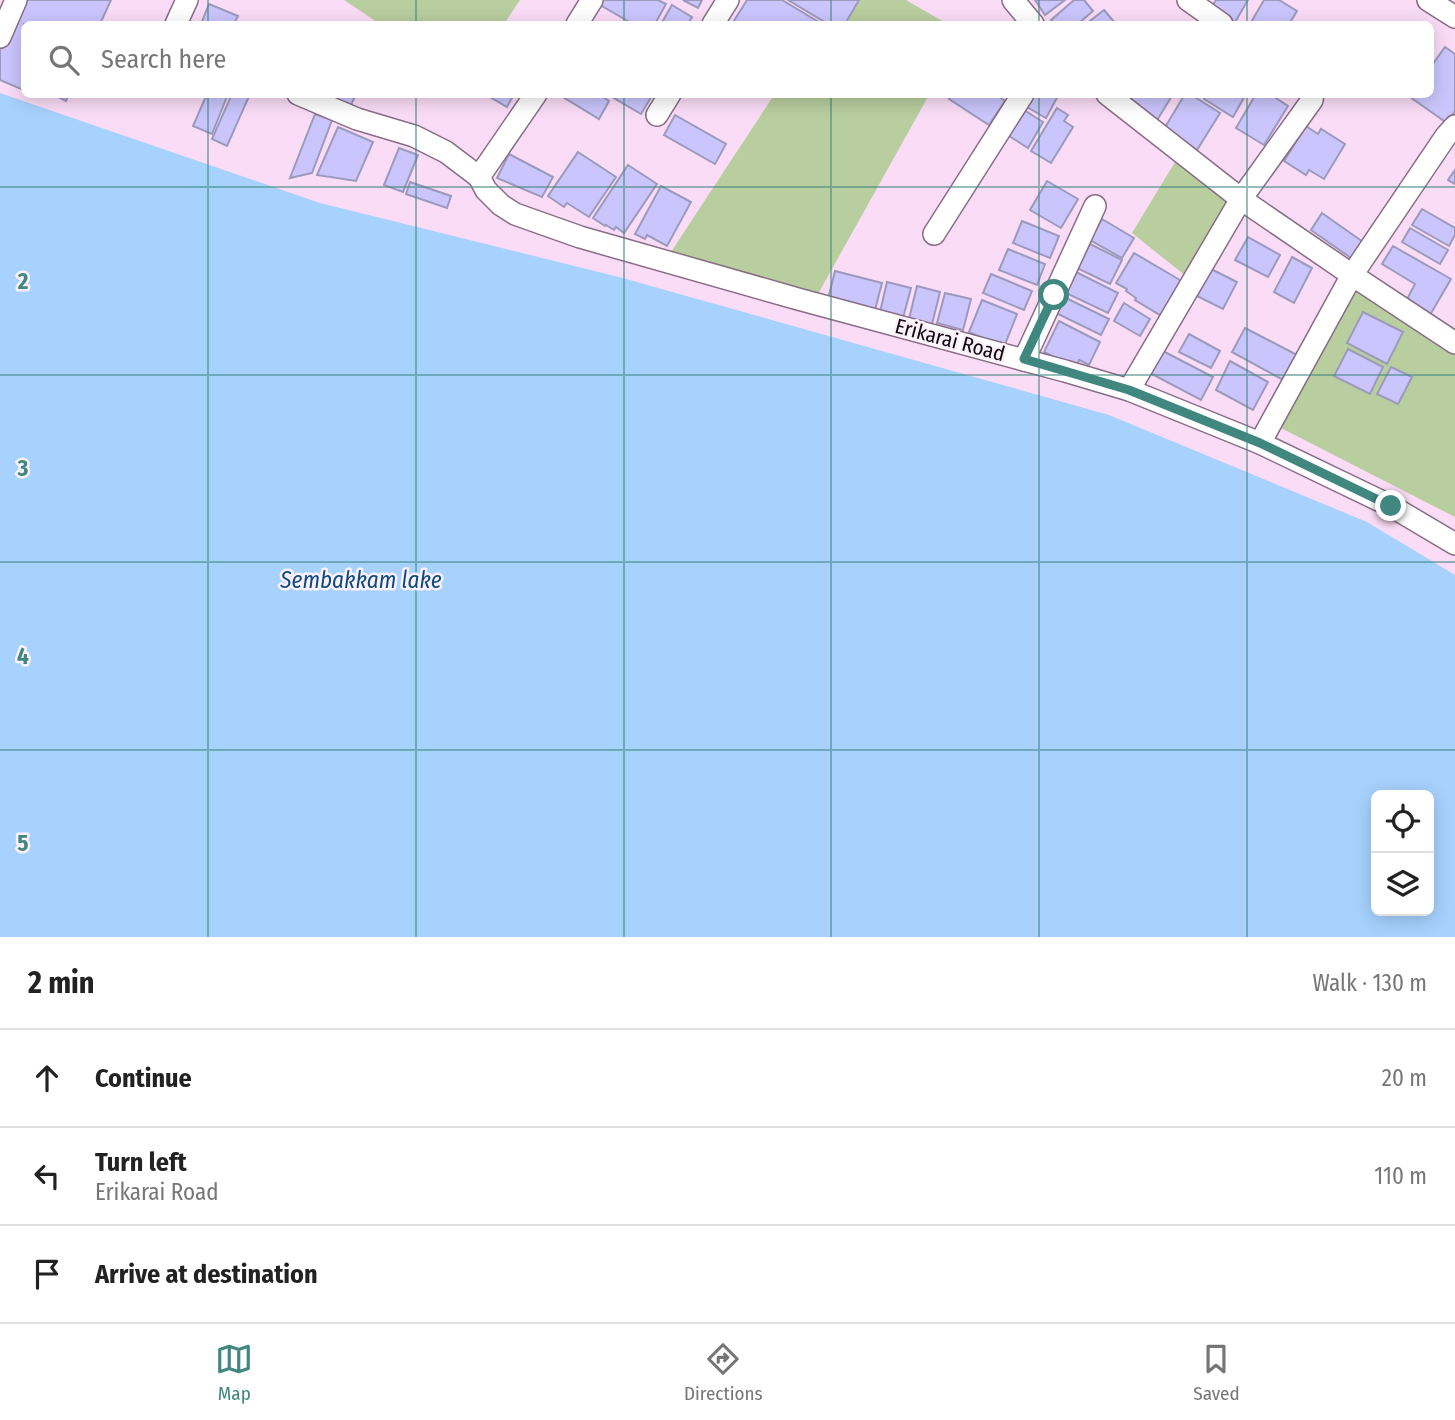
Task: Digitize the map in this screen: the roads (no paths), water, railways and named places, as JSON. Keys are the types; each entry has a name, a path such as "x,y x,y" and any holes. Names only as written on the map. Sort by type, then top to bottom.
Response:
{"street":[{"path":"0,37 16,0"},
{"path":"177,21 187,0"},
{"path":"579,21 592,0"},
{"path":"715,21 728,0"},
{"path":"1013,0 1030,21"},
{"path":"1188,0 1219,21"},
{"path":"1428,0 1455,17"},
{"name":"Erikarai Road","path":"308,98 358,119 414,136 446,152 479,177 486,190 515,214 580,237 1129,390 1260,443 1391,506 1455,544"},
{"path":"479,177 533,98"},
{"path":"657,115 668,98"},
{"path":"934,234 1020,98"},
{"path":"1112,98 1241,199 1455,343"},
{"path":"1129,390 1241,199 1312,98"},
{"path":"1260,443 1352,275 1446,135 1455,126"},
{"path":"1024,359 1095,206"}],"water":[{"name":"Sembakkam lake","path":"0,93 320,203 619,277 1109,415 1367,522 1455,575 1455,937 0,937"}]}
